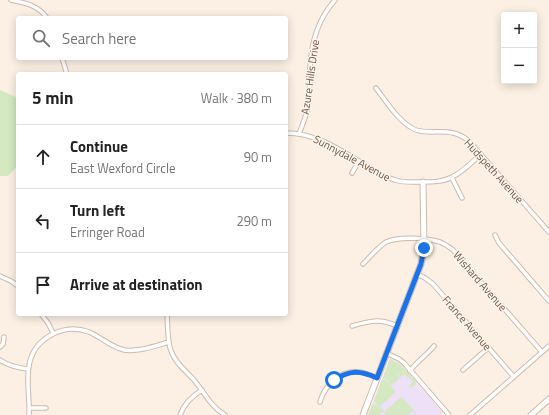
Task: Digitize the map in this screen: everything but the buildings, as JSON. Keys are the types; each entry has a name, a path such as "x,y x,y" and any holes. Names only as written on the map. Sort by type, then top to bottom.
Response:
{"street":[{"path":"10,0 30,4 38,8 45,16"},
{"name":"Azure Hills Drive","path":"299,134 309,103 310,67 313,44 323,17 335,0"},
{"path":"63,60 66,72"},
{"name":"Hudspeth Avenue","path":"376,88 400,119 415,130 422,132 448,132 458,134 469,141 549,232"},
{"name":"Sunnydale Avenue","path":"288,133 310,136 325,142 382,175 396,181 404,182 439,181 452,178 481,154"},
{"path":"352,173 358,161"},
{"path":"452,178 462,198"},
{"path":"363,415 423,256 424,239 422,182"},
{"path":"496,235 499,243 549,301"},
{"name":"Wishard Avenue","path":"363,264 382,245 391,240 402,238 424,239 440,242 453,250 542,352"},
{"name":"France Avenue","path":"417,274 433,284 514,377"},
{"path":"0,276 11,280 16,284"},
{"path":"43,316 53,333"},
{"path":"167,316 170,349 175,360 216,408 225,415"},
{"path":"352,326 377,320 397,326"},
{"path":"29,415 28,369 30,361 42,340 53,333 70,329 81,330 93,334 117,348 128,350 140,350 169,342"},
{"path":"0,347 3,344 4,337"},
{"path":"410,371 434,346"},
{"path":"470,415 549,346"},
{"path":"463,370 488,348"},
{"path":"386,353 399,359 449,415"},
{"path":"0,360 15,367 28,369"},
{"path":"320,402 323,393 328,386 342,375 360,372 377,378"},
{"path":"180,415 192,397 202,390"},
{"path":"531,415 549,399"},
{"path":"29,408 46,408"}],"shaded area":[{"path":"391,359 401,365 443,413 441,415 368,415"}],"green space":[{"path":"0,90 16,97 16,167 8,176 0,176"},
{"path":"391,359 401,365 417,383 411,388 409,386 413,382 405,374 401,377 396,372 400,378 390,385 396,392 380,406 384,411 379,415 368,415 373,403 382,411 374,401 382,379 390,384 388,380 383,378"},
{"path":"401,397 416,414 412,411 408,415 386,415 384,412"}],"route":[{"path":"334,380 342,375 354,372 368,374 377,378 421,264 424,248"}]}
